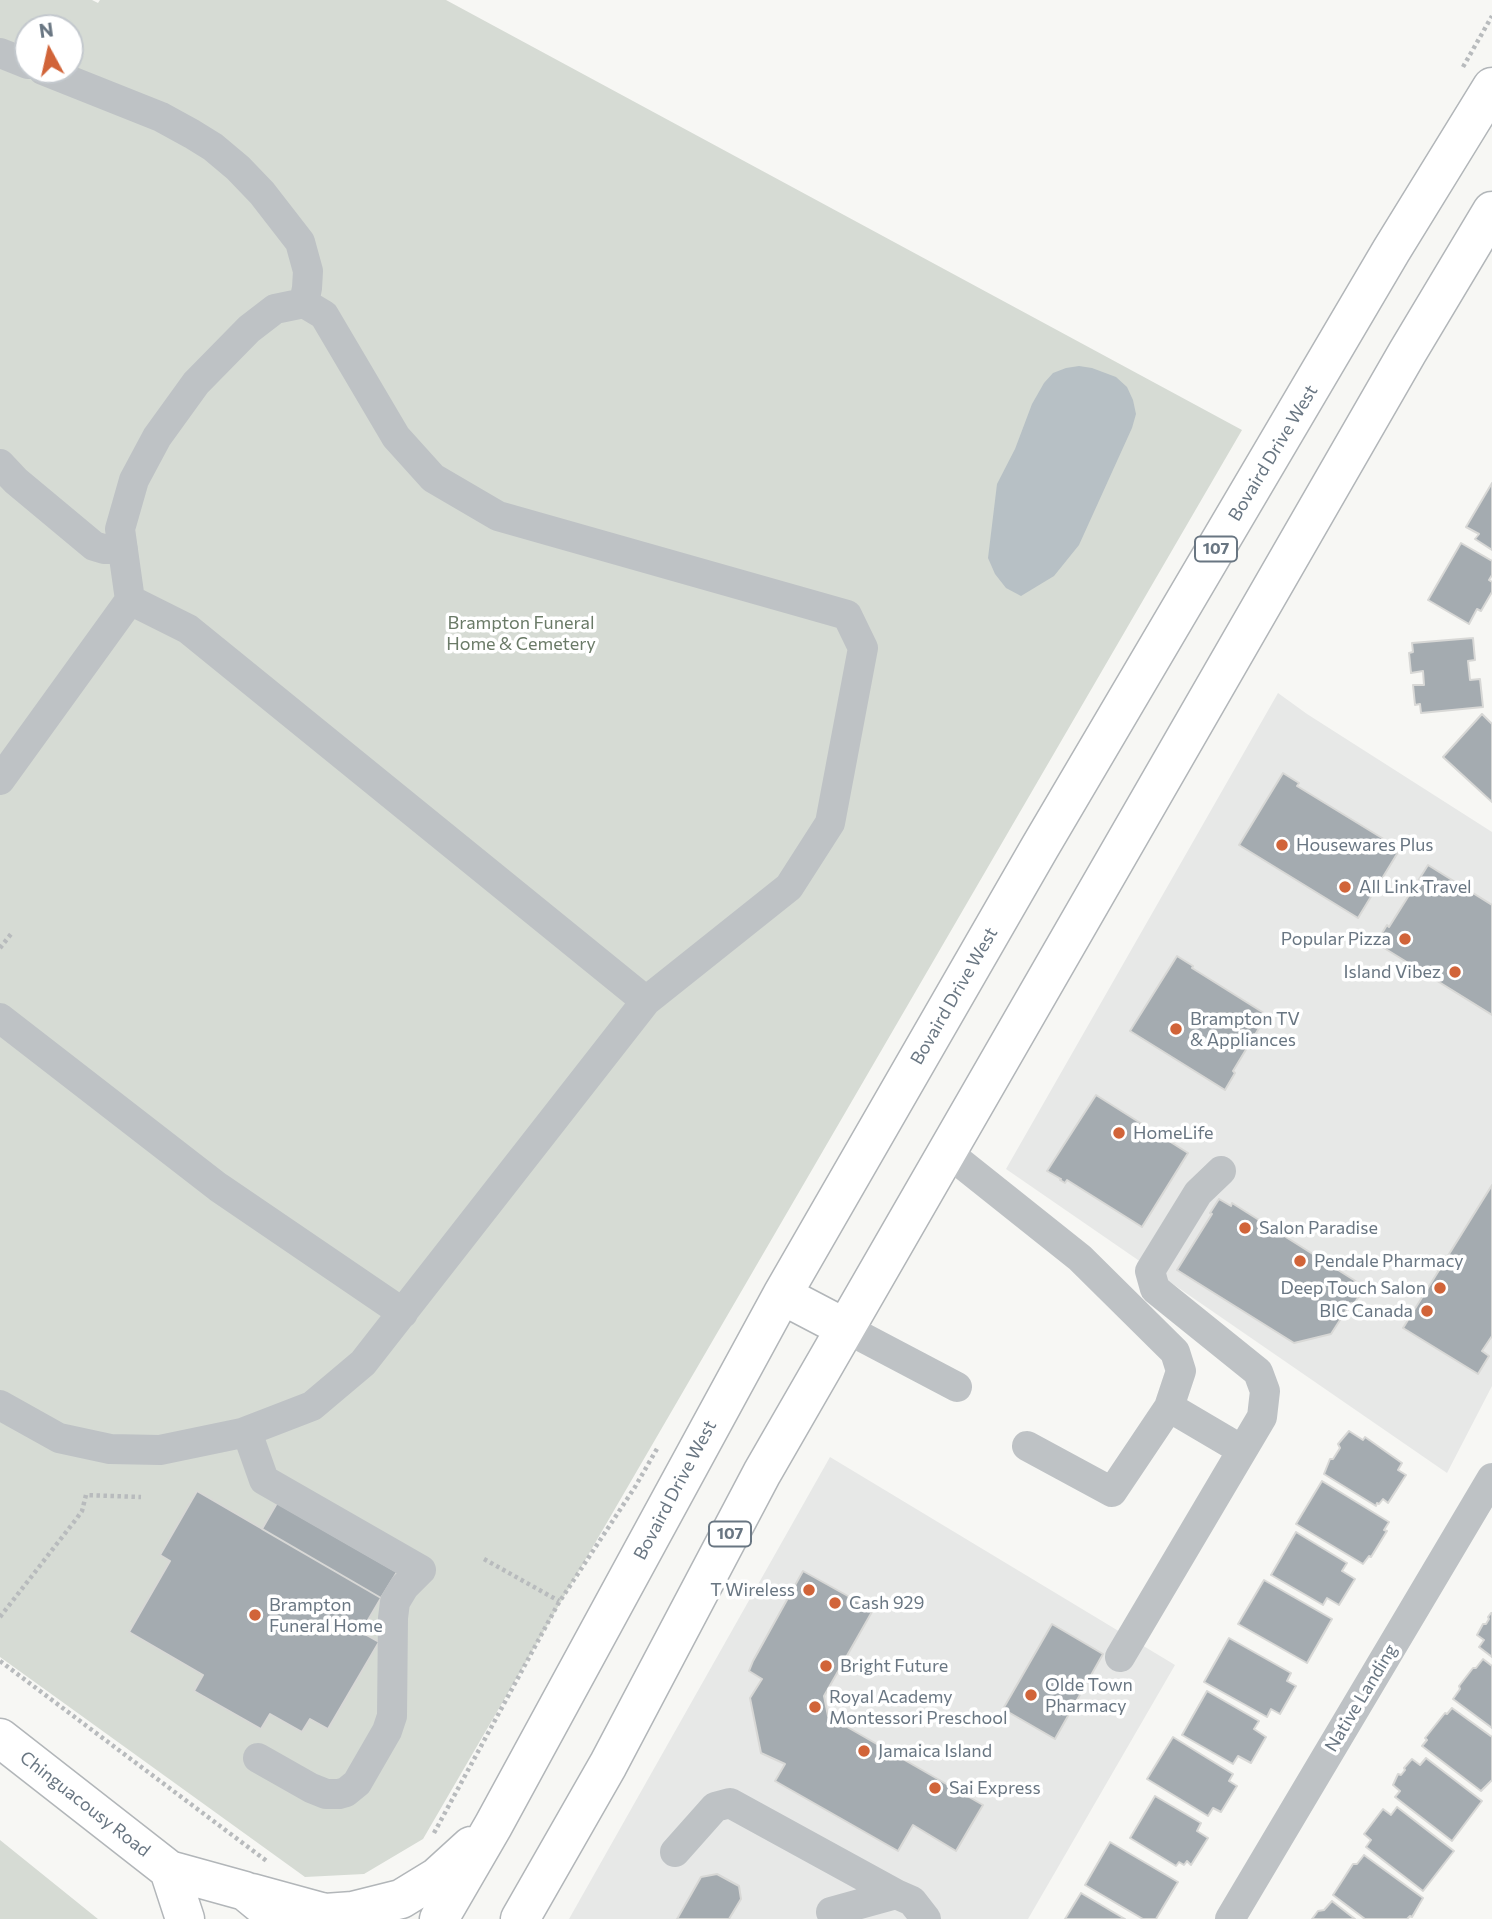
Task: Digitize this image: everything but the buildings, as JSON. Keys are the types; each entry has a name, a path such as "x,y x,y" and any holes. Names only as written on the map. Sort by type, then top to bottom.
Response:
{"main road":[{"name":"Bovaird Drive West","path":"439,1919 493,1826 782,1295 1040,847 1391,251 1492,87"},
{"name":"107","path":"520,1919 608,1765 762,1473 1492,211"},
{"path":"782,1295 845,1328"},
{"name":"Chinguacousy Road","path":"0,1738 169,1870 257,1877 279,1919"},
{"path":"257,1877 325,1913 353,1911 401,1899 437,1877 493,1826"},
{"path":"169,1870 185,1919"}],"street":[{"path":"78,84 161,117 213,147 238,168 262,193 300,242 308,271 304,303"},
{"path":"0,780 130,600 120,529 134,480 157,438 196,383 249,329 275,309 304,303 324,315 396,437 433,478 498,516 847,615 863,648 830,823 789,887 646,1001 363,1363 312,1406 247,1432 160,1450 110,1449 59,1438 0,1405"},
{"path":"0,464 63,522 94,545 104,549 123,549"},
{"path":"130,600 188,629 646,1001"},
{"path":"0,1018 218,1187 403,1313"},
{"path":"947,1152 1080,1258 1175,1352 1181,1371 1169,1407 1112,1492 1027,1446"},
{"path":"1120,1657 1262,1417 1265,1391 1258,1372 1155,1289 1150,1271 1198,1193 1220,1171"},
{"path":"845,1328 957,1387"},
{"path":"1169,1407 1242,1450"},
{"path":"247,1432 264,1480 421,1570 399,1594 394,1608 393,1712 391,1721 357,1783 346,1792 326,1794 258,1758"},
{"name":"Native Landing","path":"1230,1919 1492,1478"},
{"path":"675,1852 715,1807 730,1803 912,1901 926,1919"},
{"path":"831,1912 896,1894"}],"path":[{"path":"0,948 10,934"},
{"path":"0,1617 82,1511 86,1495 141,1497"},
{"path":"484,1559 559,1601"},
{"path":"0,1661 257,1877"}],"shaded area":[{"path":"1079,366 1116,377 1127,387 1136,414 1079,545 1054,576 1021,596 1006,588 995,574 988,558 997,484 1044,383 1053,373"},
{"path":"1278,693 1492,832 1492,1386 1447,1473 1006,1169"},
{"path":"830,1457 1175,1665 1028,1919 569,1919"}],"green space":[{"name":"Brampton Funeral Home & Cemetery","path":"0,0 92,0 98,3 100,0 446,0 1242,430 423,1839 364,1874 305,1877 0,1657"},
{"path":"0,1840 98,1919 0,1919"}],"place":[{"name":"Housewares Plus","path":"1282,845"},
{"name":"All Link Travel","path":"1345,887"},
{"name":"Popular Pizza","path":"1405,939"},
{"name":"Island Vibez","path":"1455,972"},
{"name":"Brampton TV & Appliances","path":"1176,1029"},
{"name":"HomeLife","path":"1119,1133"},
{"name":"Salon Paradise","path":"1245,1228"},
{"name":"Pendale Pharmacy","path":"1300,1261"},
{"name":"Deep Touch Salon","path":"1440,1288"},
{"name":"BIC Canada","path":"1427,1311"},
{"name":"T Wireless","path":"809,1590"},
{"name":"Cash 929","path":"835,1603"},
{"name":"Brampton Funeral Home","path":"255,1615"},
{"name":"Bright Future","path":"826,1666"},
{"name":"Olde Town Pharmacy","path":"1031,1695"},
{"name":"Royal Academy Montessori Preschool","path":"815,1707"},
{"name":"Jamaica Island","path":"864,1751"},
{"name":"Sai Express","path":"935,1788"}]}
